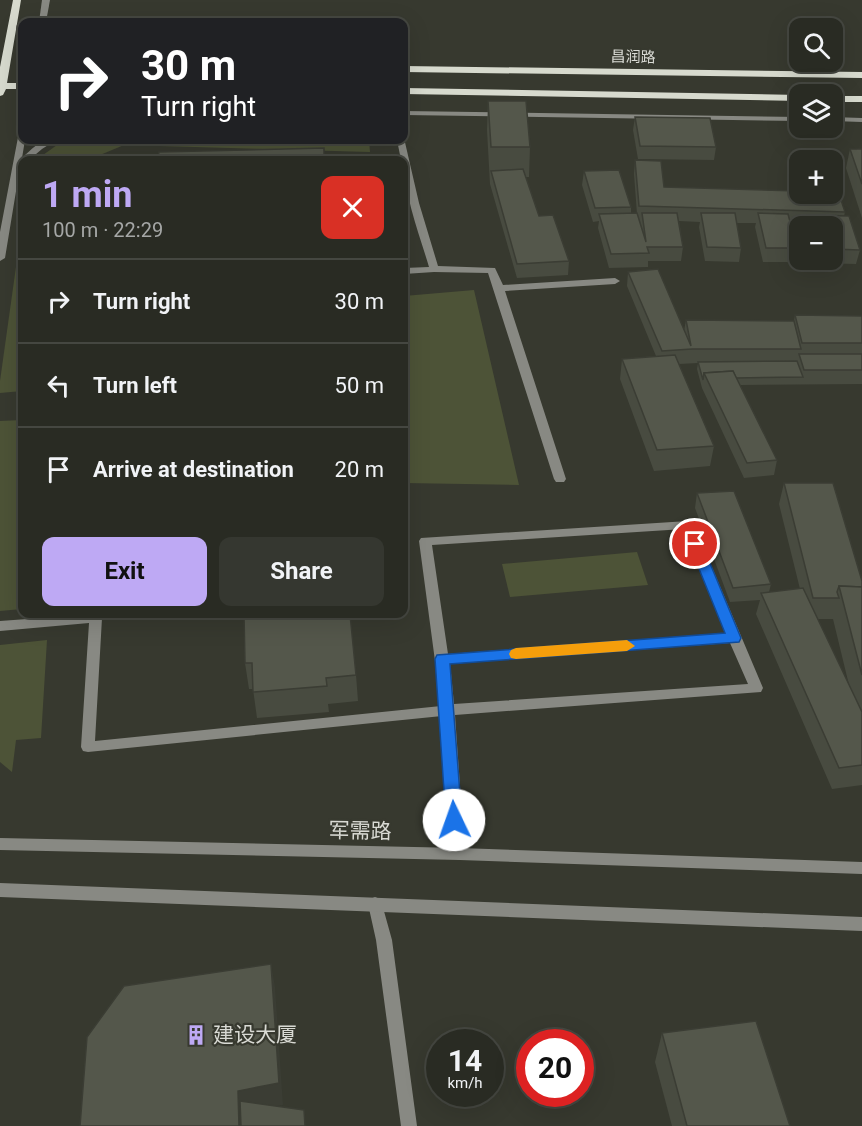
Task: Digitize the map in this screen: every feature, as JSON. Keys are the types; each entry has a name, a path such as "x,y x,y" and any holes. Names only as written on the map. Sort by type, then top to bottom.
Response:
{"main road":[{"path":"17,0 7,63 0,88 18,86"},
{"name":"昌润路","path":"408,69 862,75"},
{"path":"408,91 789,98"},
{"path":"843,99 862,99"}],"street":[{"path":"44,18 46,0"},
{"path":"408,113 789,119"},
{"path":"843,119 862,120"},
{"path":"30,156 45,144"},
{"path":"408,172 434,269"},
{"path":"0,258 18,178"},
{"path":"408,203 415,203"},
{"path":"408,271 492,270 560,479"},
{"path":"498,288 615,281"},
{"path":"97,618 88,747 448,710 756,688 688,525 425,541 443,659 448,710 454,820 460,854"},
{"path":"0,626 78,618"},
{"path":"443,659 734,638"},
{"name":"军需路","path":"0,844 460,854 862,868"},
{"path":"0,890 862,924"},
{"path":"375,904 384,940 409,1126"}],"green space":[{"path":"58,144 369,144 370,152 124,145 98,156 42,156"},
{"path":"18,253 18,391 0,393"},
{"path":"474,290 519,485 408,483 408,296"},
{"path":"18,420 18,609 0,611 0,421"},
{"path":"637,552 648,585 510,597 502,564"},
{"path":"47,640 41,738 16,740 12,772 0,762 0,645"}],"building":[{"path":"488,101 526,101 530,147 491,147"},
{"path":"635,117 710,118 716,147 640,146"},
{"path":"324,148 324,156 158,156 159,152"},
{"path":"850,149 862,149 862,184"},
{"path":"635,160 661,161 664,187 789,191 789,204 842,204 845,212 639,206"},
{"path":"523,169 539,216 553,215 569,261 517,264 491,171"},
{"path":"619,170 631,207 595,208 584,171"},
{"path":"637,213 646,242 642,213 677,213 683,247 647,247 649,253 611,254 599,214"},
{"path":"701,213 735,213 741,248 707,247"},
{"path":"758,213 788,214 789,248 766,248"},
{"path":"812,215 849,216 860,250 843,249 843,216"},
{"path":"658,269 691,346 686,320 794,321 801,349 662,351 628,272"},
{"path":"795,315 862,316 862,343 802,343"},
{"path":"799,354 862,354 862,370 804,370"},
{"path":"675,355 714,446 657,450 622,359"},
{"path":"797,361 803,377 736,378 733,371 704,373 703,380 698,362"},
{"path":"733,371 777,460 747,463 704,373"},
{"path":"784,483 833,483 862,587 839,586 837,592 839,598 813,598"},
{"path":"734,491 771,584 733,588 697,493"},
{"path":"839,586 862,587 862,675"},
{"path":"803,588 862,712 862,765 839,768 761,593"},
{"path":"244,618 350,618 356,675 326,678 327,686 253,692 252,663 245,663"},
{"name":"建设大厦","path":"271,964 279,1083 238,1091 239,1126 80,1126 87,1037 124,986"},
{"path":"756,1021 790,1126 687,1126 662,1033"},
{"path":"240,1101 304,1110 305,1126 241,1126"}],"slow traffic":[{"path":"516,654 627,646"}],"place":[{"name":"建设大厦","path":"196,1035"}],"route":[{"path":"454,820 443,659 734,638 695,544"}]}
